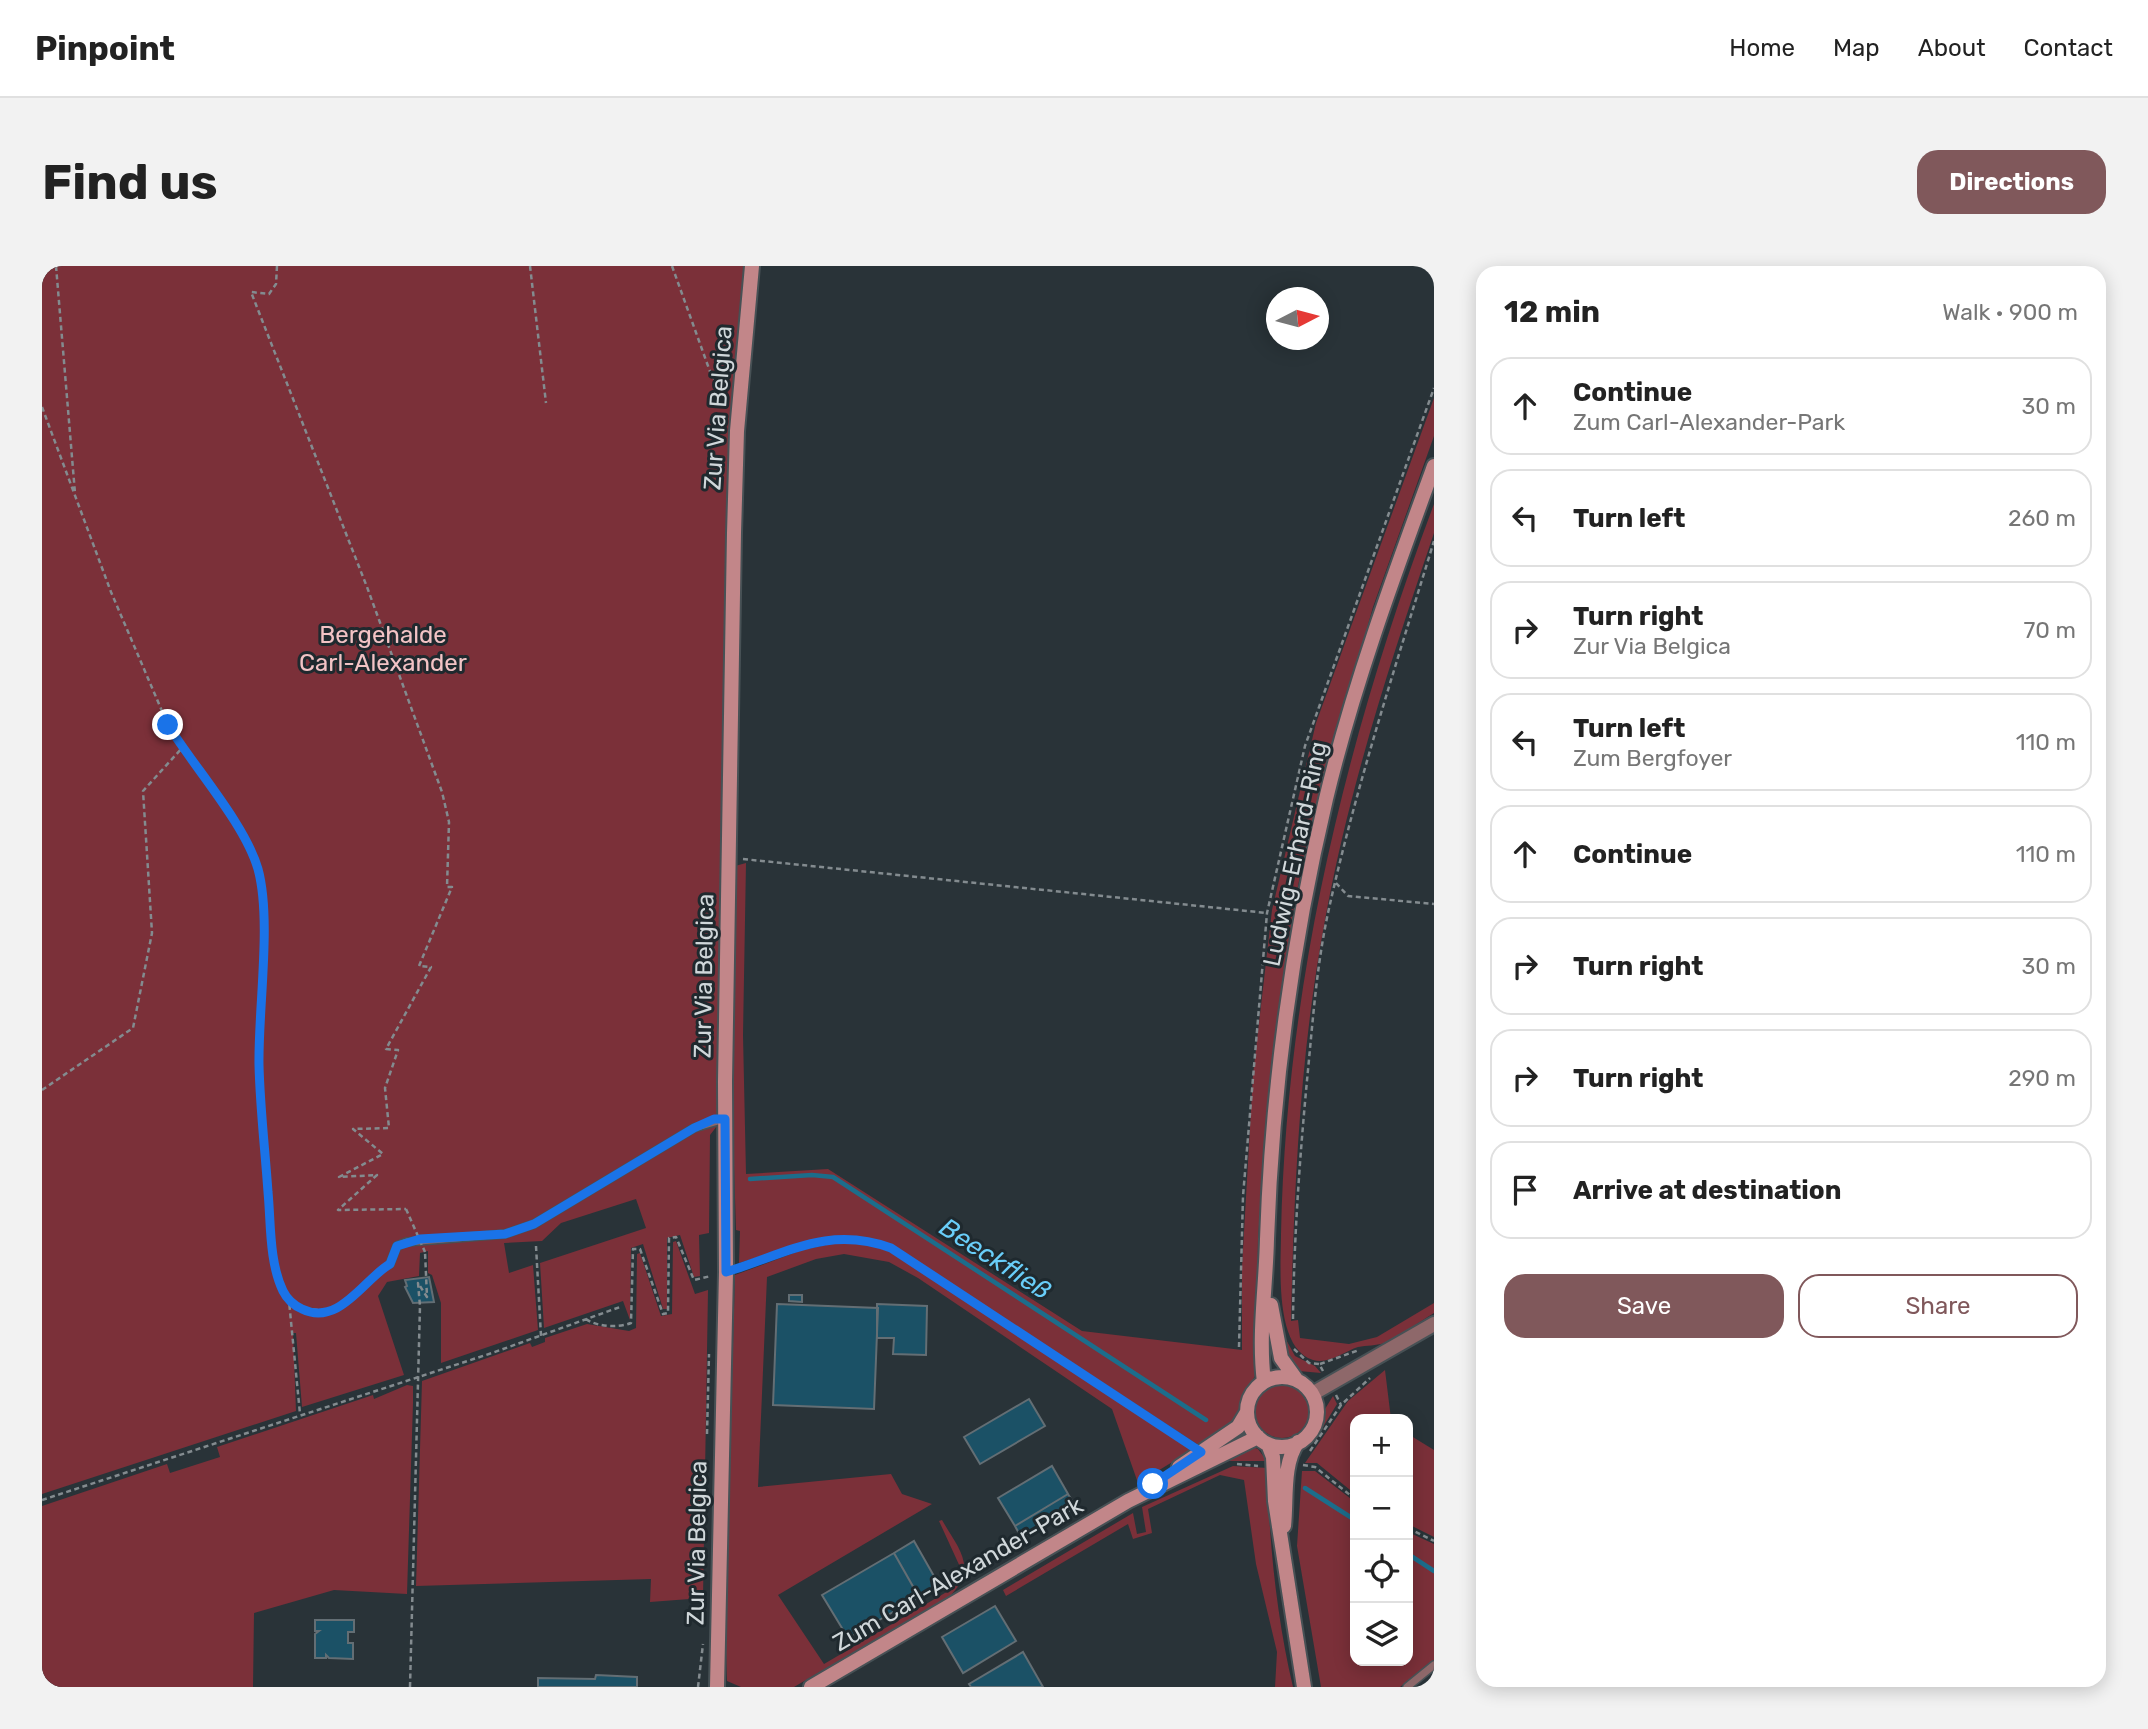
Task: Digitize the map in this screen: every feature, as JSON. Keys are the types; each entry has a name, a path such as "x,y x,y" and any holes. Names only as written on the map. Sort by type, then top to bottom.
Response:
{"street":[{"name":"Zur Via Belgica","path":"717,1687 719,1274 725,1119 737,431 752,266"},
{"name":"Ludwig-Erhard-Ring","path":"1264,1382 1266,1265 1275,1106 1286,1015 1313,859 1326,797 1358,684 1434,467"},
{"name":"Ludwig-Erhard-Ring","path":"1266,1265 1280,1359 1297,1380"},
{"path":"1312,1394 1434,1324"},
{"path":"1282,1541 1291,1452 1313,1426 1316,1404 1312,1394 1297,1380 1275,1377 1264,1382 1251,1395 1247,1412 1250,1426 1263,1440 1274,1466 1275,1501 1304,1687"},
{"name":"Zum Carl-Alexander-Park","path":"811,1687 1128,1500 1238,1427 1247,1412"},
{"path":"1263,1440 1288,1446 1298,1442"},
{"name":"Zum Carl-Alexander-Park","path":"1128,1500 1263,1440"}],"lane":[{"path":"390,1264 397,1246 407,1242 505,1234 534,1224 694,1128 714,1119 725,1119"},
{"path":"1407,1687 1434,1664"}],"path":[{"path":"56,266 76,500"},
{"path":"277,266 276,284 269,294 251,292 367,587 442,792 449,821 447,887 452,887 419,966 431,967 386,1049 398,1050 385,1088 388,1128 354,1129 383,1154 339,1177 377,1175 338,1210 406,1209 425,1252 424,1278 428,1297 418,1283 410,1687"},
{"path":"530,266 546,403"},
{"path":"672,266 712,377 734,394"},
{"path":"1239,1347 1244,1182 1267,913 1305,746 1434,388"},
{"path":"42,407 147,679 182,748 244,838 259,872 263,920 259,1064 261,1124 275,1261 289,1301 300,1414"},
{"path":"1293,1319 1294,1255 1312,1028 1328,915 1367,754 1434,541"},
{"path":"42,1090 133,1028 152,933 143,791 182,748"},
{"path":"729,858 1267,913"},
{"path":"1336,883 1348,897 1434,904"},
{"path":"586,1319 591,1323 622,1326 631,1323 633,1249 640,1249 663,1314 668,1313 669,1238 676,1237 694,1280 822,1240 866,1239 891,1248 1201,1452"},
{"path":"536,1246 541,1336"},
{"path":"289,1301 303,1310 316,1312 338,1306 359,1295 380,1270 390,1264"},
{"path":"42,1500 541,1336 620,1307"},
{"path":"1289,1342 1309,1363 1319,1364 1342,1405 1301,1465 1300,1476"},
{"path":"1231,1463 1274,1466"},
{"path":"1301,1465 1315,1467 1350,1495"},
{"path":"1413,1530 1434,1541"}],"green space":[{"name":"Bergehalde Carl-Alexander","path":"42,266 748,266 727,480 717,1126 710,1135 709,1233 699,1235 700,1276 694,1277 680,1235 667,1238 667,1309 663,1309 643,1244 631,1248 630,1320 623,1301 544,1328 540,1263 646,1228 636,1199 561,1223 542,1241 504,1243 509,1273 533,1265 538,1330 441,1363 441,1303 432,1275 428,1273 428,1251 420,1253 419,1276 387,1282 378,1296 404,1375 302,1407 296,1333 293,1333 296,1411 42,1494"},
{"path":"1434,398 1434,436 1373,607 1308,836 1293,911 1266,1119 1258,1240 1256,1373 1235,1421 1200,1446 895,1247 874,1240 835,1237 816,1240 739,1263 740,1231 736,1230 731,1069 735,866 746,863 743,1035 746,1174 828,1169 1082,1331 1242,1350 1242,1267 1253,1075 1272,910 1316,723"},
{"path":"1434,504 1434,533 1387,676 1346,822 1316,970 1300,1120 1291,1321 1298,1320 1300,1338 1349,1344 1377,1337 1434,1303 1434,1313 1384,1343 1358,1347 1319,1361 1300,1352 1292,1340 1282,1305 1281,1234 1285,1140 1295,1047 1308,955 1348,772 1402,592"},
{"path":"676,1241 695,1294 708,1290 703,1598 650,1602 651,1579 416,1586 422,1381 530,1343 532,1347 545,1342 545,1338 587,1324 629,1331 636,1328 637,1254 640,1253 661,1316 672,1314 673,1242"},
{"path":"846,1241 874,1246 895,1254 1192,1450 1138,1483 1112,1409 918,1278 889,1262 844,1254 816,1259 767,1277 758,1487 891,1474 902,1494 932,1504 778,1595 824,1664 950,1590 961,1569 939,1521 942,1520 959,1549 964,1566 959,1585 951,1595 794,1687 741,1687 727,1681 725,1621 735,1275 802,1250"},
{"path":"1282,1332 1295,1356 1315,1366 1321,1373 1299,1371 1286,1357"},
{"path":"1385,1370 1390,1414 1350,1414 1350,1490 1317,1463 1305,1463 1348,1401"},
{"path":"1282,1384 1301,1392 1309,1411 1301,1430 1282,1438 1263,1430 1255,1411 1263,1392"},
{"path":"407,1385 413,1386 413,1403 407,1594 334,1590 254,1613 253,1687 42,1687 42,1506 167,1464 170,1473 220,1457 217,1447 373,1395 374,1399"},
{"path":"1333,1396 1337,1404 1320,1432 1325,1409"},
{"path":"1413,1437 1434,1450 1434,1537 1413,1526"},
{"path":"1250,1446 1258,1449 1267,1461 1226,1461"},
{"path":"1233,1466 1268,1468 1274,1578 1293,1687 1275,1687 1277,1652 1256,1564 1244,1480 1220,1475 1148,1509 1152,1533 1133,1539 1128,1524 1006,1596 1003,1590 1133,1513 1137,1534 1146,1532 1142,1507"},
{"path":"1302,1471 1315,1471 1350,1498 1350,1666 1413,1666 1413,1534 1434,1544 1434,1660 1400,1687 1321,1687 1297,1546"}],"building":[{"path":"429,1277 434,1302 413,1303 405,1287 405,1280"},
{"path":"789,1295 802,1295 802,1302 789,1301"},
{"path":"777,1304 878,1308 874,1409 773,1405"},
{"path":"877,1304 927,1306 926,1355 893,1354 894,1338 877,1338"},
{"path":"1029,1399 1045,1426 980,1464 964,1437"},
{"path":"1052,1466 1068,1494 1015,1526 998,1498"},
{"path":"1068,1494 1076,1507 1022,1539 1015,1526"},
{"path":"914,1541 939,1585 919,1597 894,1553"},
{"path":"894,1553 919,1597 848,1638 822,1595"},
{"path":"995,1606 1016,1641 963,1673 942,1637"},
{"path":"315,1620 354,1620 354,1632 348,1632 348,1643 353,1643 353,1659 329,1658 326,1655 326,1658 315,1658 315,1634 319,1631 315,1631"},
{"path":"1023,1652 1043,1687 971,1687 969,1684"},
{"path":"596,1675 637,1677 637,1687 538,1687 538,1678 595,1679"}],"waterway":[{"name":"Beeckfließ","path":"750,1179 812,1175 833,1177 1206,1420"},
{"name":"Beeckfließ","path":"1305,1488 1350,1517"},
{"name":"Beeckfließ","path":"1413,1557 1434,1571"}],"route":[{"path":"168,725 244,838 259,872 263,920 259,1064 261,1124 275,1261 278,1276 289,1301 303,1310 316,1312 338,1306 359,1295 380,1270 390,1264 397,1246 420,1239 505,1234 534,1224 694,1128 714,1119 725,1119 726,1272 822,1240 866,1239 891,1248 1201,1452 1153,1484"}]}
